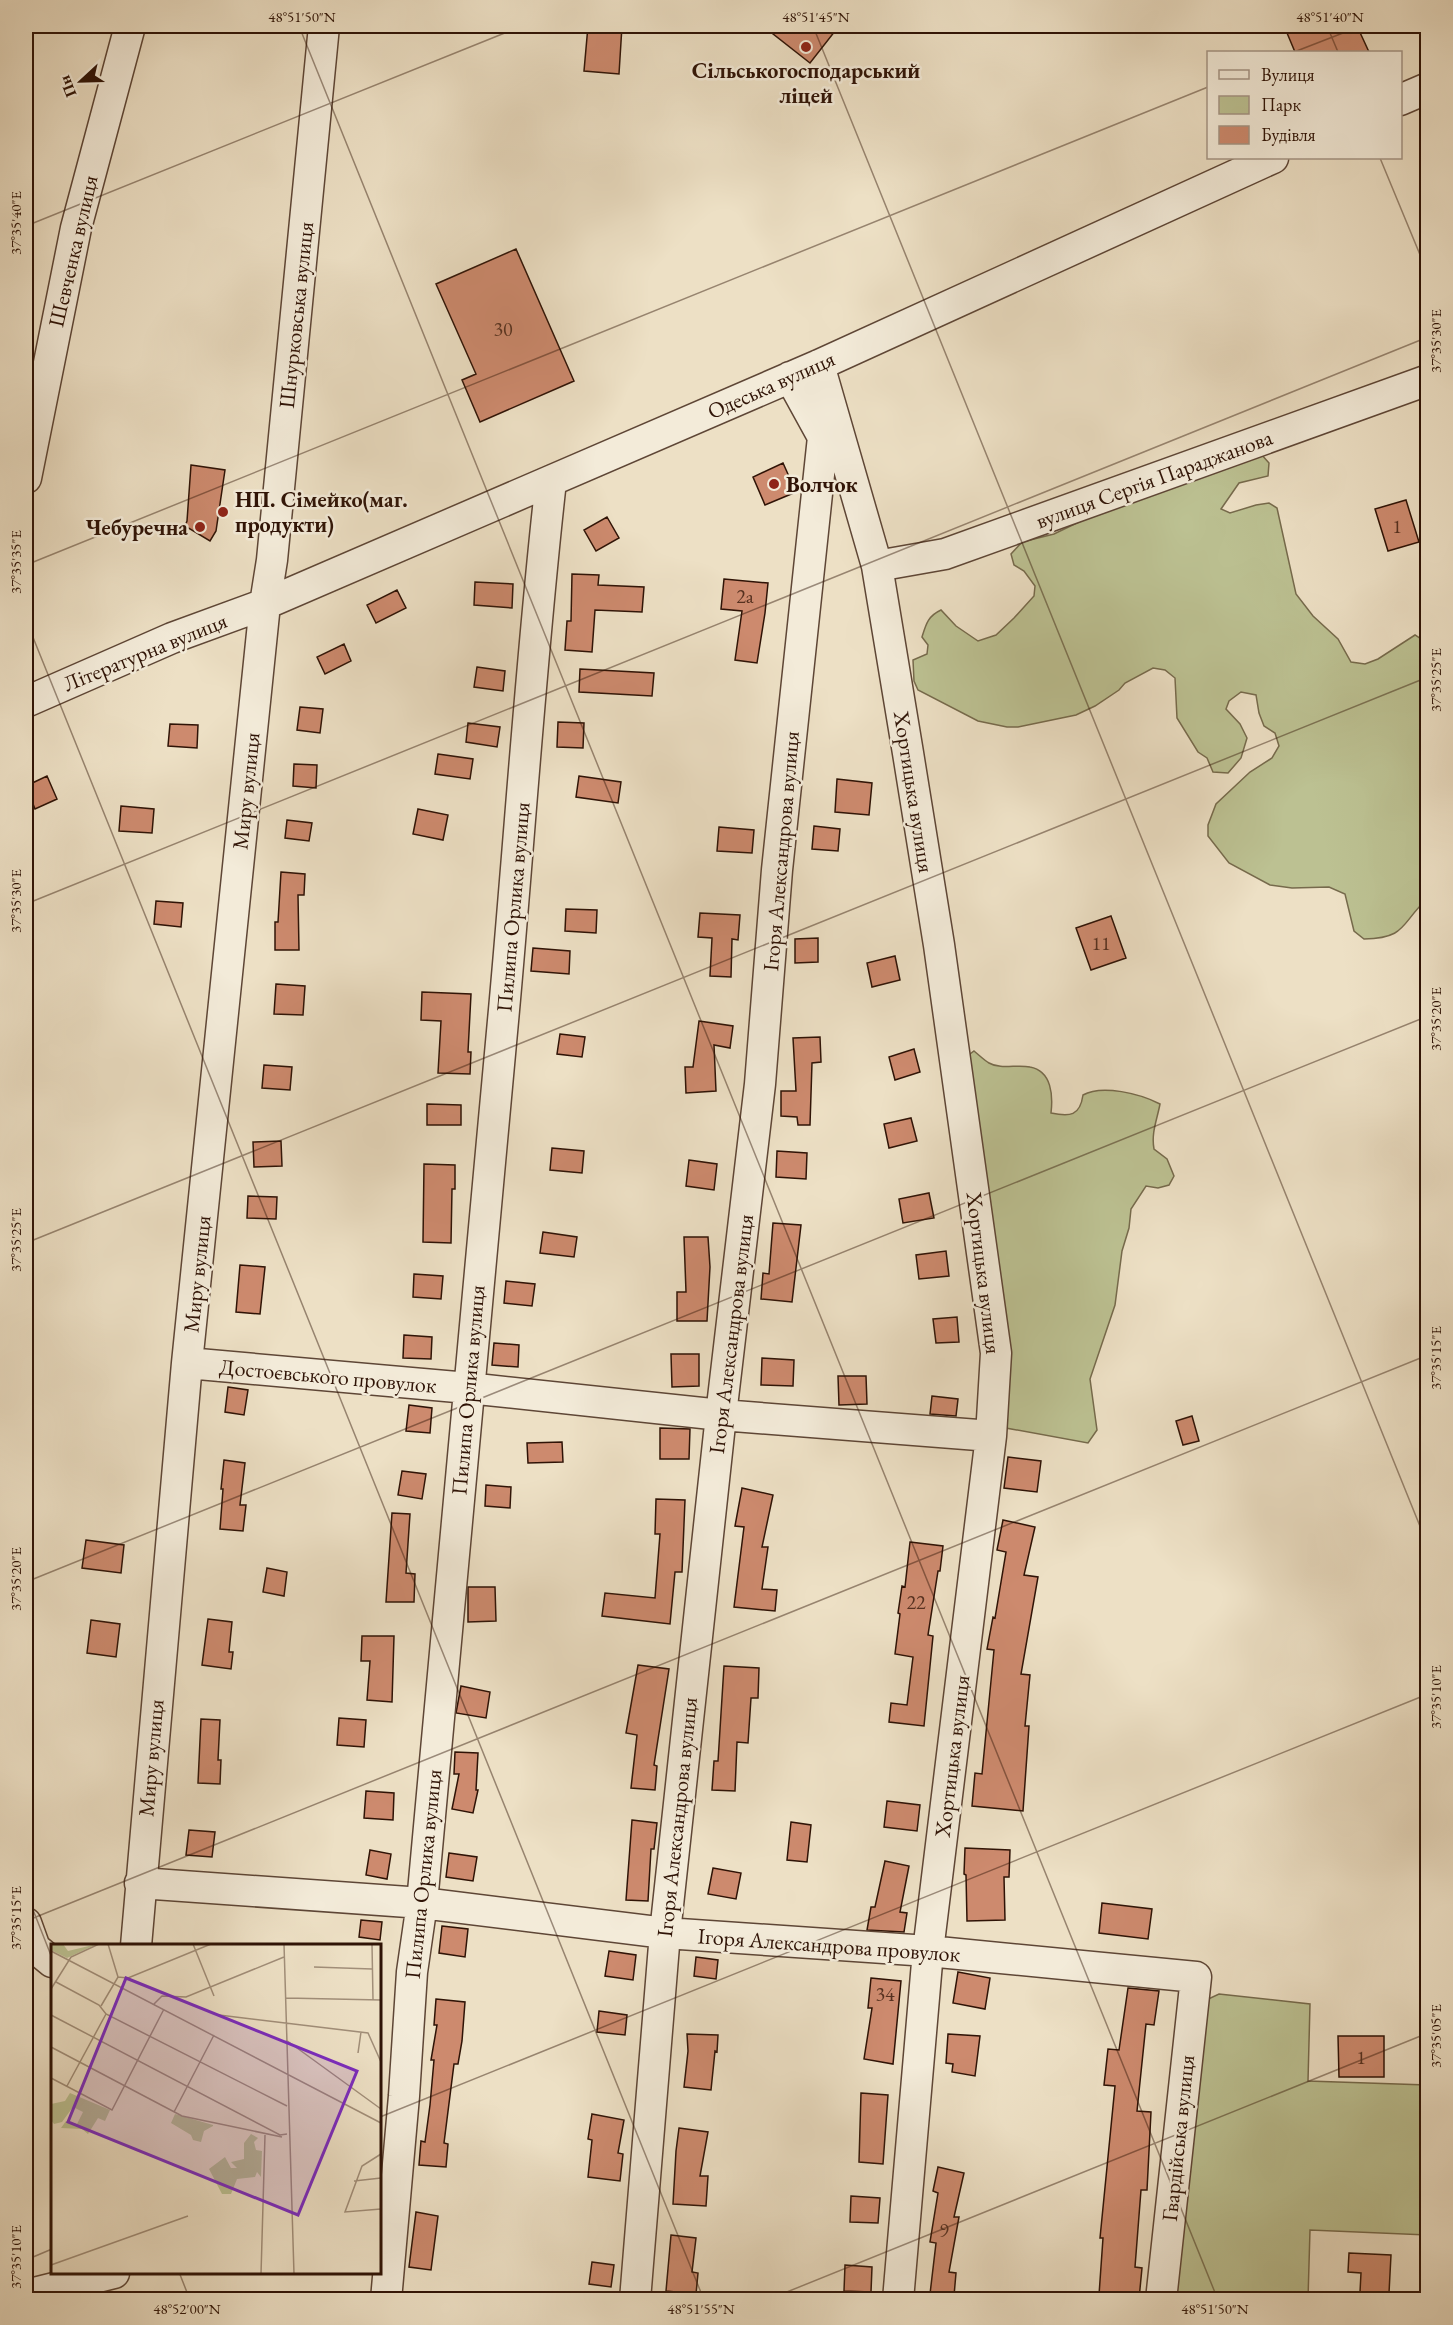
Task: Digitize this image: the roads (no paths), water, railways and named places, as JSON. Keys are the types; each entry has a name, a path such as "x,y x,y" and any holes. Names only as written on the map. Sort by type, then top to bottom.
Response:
{"street":[{"name":"Шевченка вулиця","path":"26,478 76,228 130,26"},
{"name":"Шнурковська вулиця","path":"265,604 272,560 324,26"},
{"path":"1402,100 1428,88"},
{"name":"Одеська вулиця","path":"265,604 819,365 1271,159"},
{"name":"Хортицька вулиця","path":"819,365 877,566 939,945 996,1353 992,1436 928,1951 898,2300"},
{"name":"Ігоря Александрова вулиця","path":"635,2300 665,1934 721,1415 760,1084 777,870 823,437 790,377"},
{"name":"вулиця Сергія Параджанова","path":"877,566 945,554 1428,380"},
{"name":"Пилипа Орлика вулиця","path":"386,2300 404,2096 412,1972 422,1903 529,729 537,601 552,482"},
{"name":"Літературна вулиця","path":"26,702 172,638 265,604"},
{"name":"Миру вулиця","path":"136,1944 188,1363 265,604"},
{"name":"Достоєвського провулок","path":"188,1363 468,1388 721,1415 992,1436"},
{"name":"Ігоря Александрова провулок","path":"140,1883 422,1903 665,1934 928,1951 1196,1977"},
{"path":"26,1923 35,1948 51,1961"},
{"name":"Гвардійська вулиця","path":"1161,2300 1196,1977"},
{"path":"26,2295 110,2274"},
{"path":"111,2300 114,2274"}],"place":[{"name":"Сільськогосподарський ліцей","path":"806,47"},
{"name":"Волчок","path":"774,484"},
{"name":"НП. Сімейко(маг. продукти)","path":"223,512"},
{"name":"Чебуречна","path":"200,527"}]}
